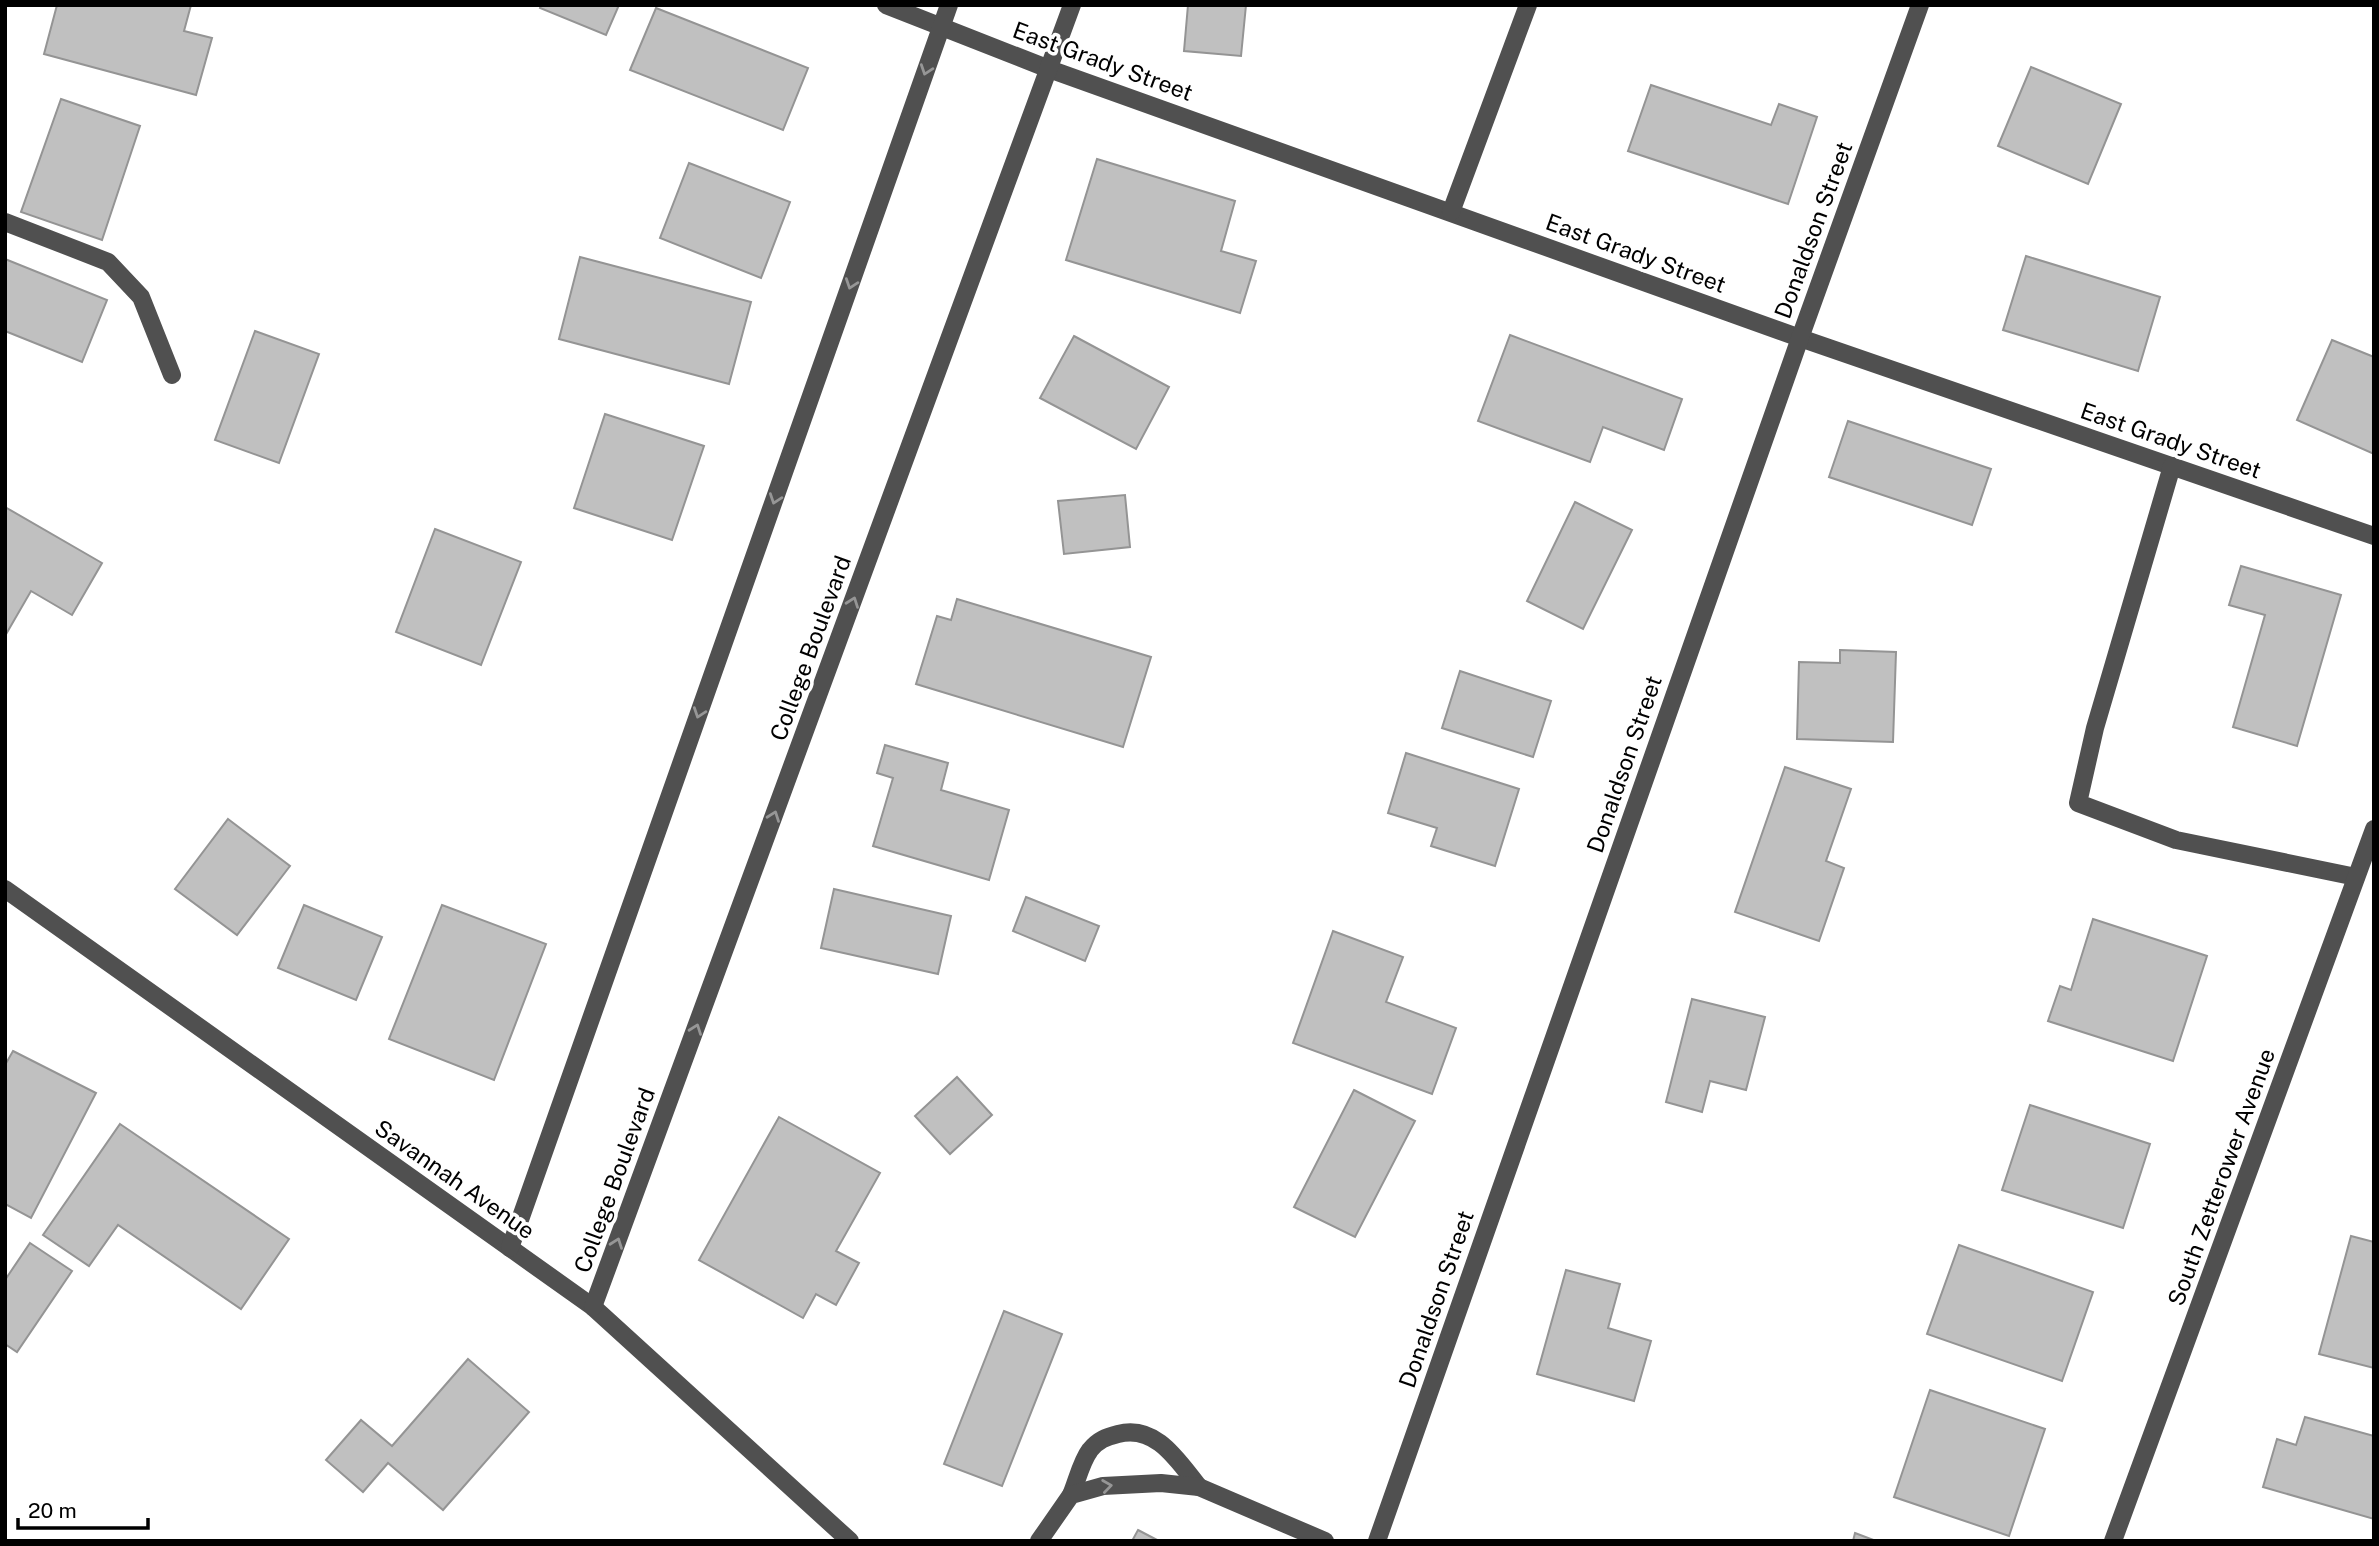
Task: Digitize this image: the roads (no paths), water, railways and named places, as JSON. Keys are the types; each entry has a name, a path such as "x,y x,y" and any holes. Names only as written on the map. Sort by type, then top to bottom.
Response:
{"street":[{"name":"East Grady Street","path":"886,5 1049,69 1800,338 2374,536"},
{"path":"510,1248 949,5"},
{"name":"College Boulevard","path":"593,1307 1072,5"},
{"path":"1451,212 1528,5"},
{"name":"Donaldson Street","path":"1377,1541 1800,338 1920,5"},
{"path":"5,222 108,262 141,297 172,375"},
{"path":"2172,466 2095,728 2078,803 2176,840 2356,877"},
{"name":"South Zetterower Avenue","path":"2113,1541 2374,829"},
{"name":"Savannah Avenue","path":"5,889 593,1307 850,1541"},
{"path":"1039,1541 1071,1495 1089,1451 1104,1437 1125,1432 1145,1434 1165,1446 1199,1487"},
{"path":"1071,1495 1103,1486 1161,1483 1199,1487 1325,1541"}]}
